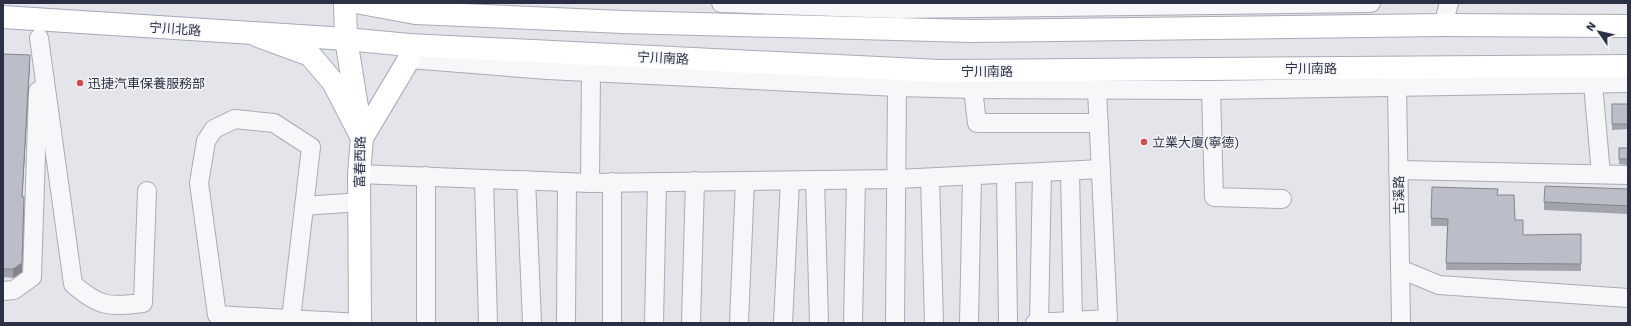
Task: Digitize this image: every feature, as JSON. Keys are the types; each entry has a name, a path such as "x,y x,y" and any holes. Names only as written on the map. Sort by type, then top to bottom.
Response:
{"main road":[{"name":"富春西路","path":"345,3 346,39 362,138 359,174 360,323"},
{"path":"361,3 411,8 623,22 971,31 1443,25 1628,26"},
{"name":"宁川北路","path":"3,17 39,29 253,34 346,39"},
{"path":"253,34 310,55 333,82 362,138"},
{"name":"宁川南路","path":"346,39 409,52 939,71 1398,77 1628,66"},
{"path":"362,138 409,52"}],"street":[{"path":"721,3 921,6 1371,3"},
{"path":"1443,25 1449,3"},
{"path":"39,29 73,284 89,298 115,306 143,303 147,191"},
{"path":"3,291 14,290 32,277 39,29"},
{"path":"409,52 547,70 898,87 973,89 1211,90 1398,77 1593,84 1628,83"},
{"path":"590,183 591,71"},
{"name":"古溪路","path":"1398,77 1401,323"},
{"path":"1593,84 1601,174"},
{"path":"895,323 898,87"},
{"path":"973,89 977,124 1099,123"},
{"path":"1035,323 1108,319 1097,90"},
{"path":"1211,90 1214,197 1282,199"},
{"path":"291,319 311,146 274,123 235,120 214,129 206,141 199,183 217,316 360,323"},
{"path":"359,174 590,183 897,179 1101,169"},
{"path":"1398,170 1628,175"},
{"path":"1070,171 1073,321"},
{"path":"1040,323 1042,172"},
{"path":"1006,174 1008,323"},
{"path":"426,176 426,323"},
{"path":"969,323 972,176"},
{"path":"930,178 934,323"},
{"path":"484,179 488,323"},
{"path":"526,180 532,323"},
{"path":"815,180 819,323"},
{"path":"853,323 856,180"},
{"path":"691,323 696,181"},
{"path":"739,323 746,181"},
{"path":"783,323 790,181"},
{"path":"566,323 567,182"},
{"path":"612,182 612,323"},
{"path":"654,323 657,182"},
{"path":"304,206 360,202"},
{"path":"1400,269 1438,285 1628,298"}],"building":[{"path":"3,54 30,55 22,197 24,197 22,263 13,269 3,269"},
{"path":"1612,104 1628,104 1628,124 1612,124"},
{"path":"1619,148 1628,148 1628,159 1619,159"},
{"path":"1545,186 1628,189 1628,206 1544,202"},
{"path":"1432,187 1498,189 1497,195 1514,195 1515,220 1523,220 1523,235 1581,234 1581,264 1446,263 1448,219 1431,218"}],"place":[{"name":"迅捷汽車保養服務部","path":"80,83"},
{"name":"立業大廈(寧德)","path":"1144,142"}]}
